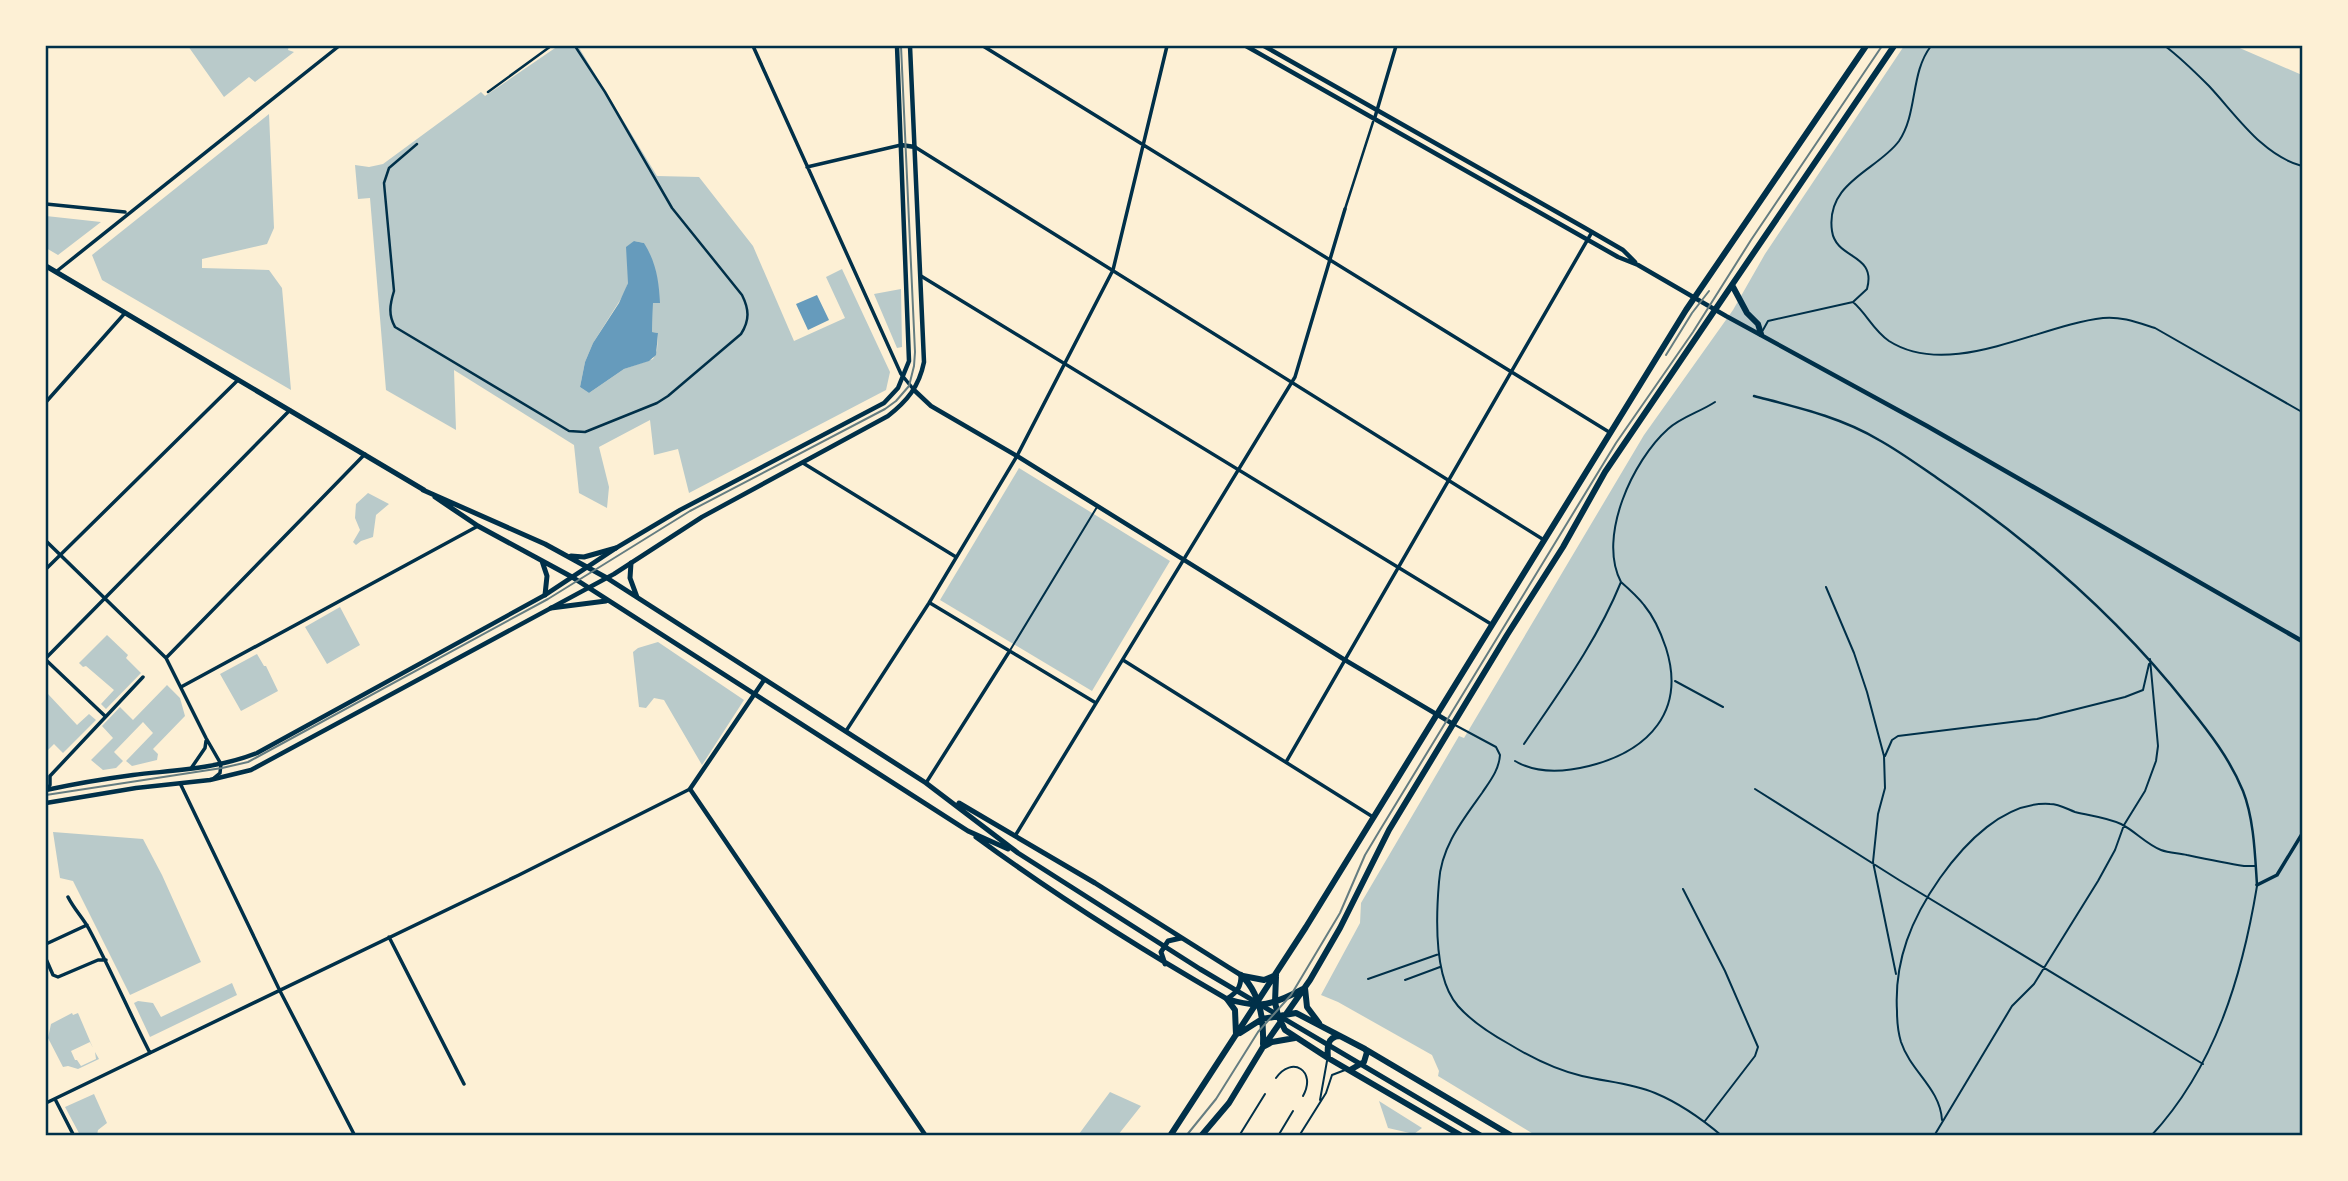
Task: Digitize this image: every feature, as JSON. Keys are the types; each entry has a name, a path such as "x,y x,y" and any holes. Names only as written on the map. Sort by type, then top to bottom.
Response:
{"main road":[{"path":"1170,1136 1258,1005 1695,298 1866,46"},
{"path":"1201,1136 1229,1103 1281,1017 1305,988 1340,928 1390,830 1563,547 1605,472 1894,46"},
{"path":"46,266 365,454 478,526 572,577 968,831 1043,886 1165,964 1227,999 1258,1005 1275,1002 1305,988"},
{"path":"1732,285 1747,313 1758,324 1761,334"},
{"path":"423,489 589,567 845,733 1241,975 1253,986 1262,1019 1263,1047"},
{"path":"566,555 584,557 616,548"},
{"path":"542,561 547,576 545,595"},
{"path":"631,563 630,578 637,597"},
{"path":"551,608 606,601"},
{"path":"938,791 1017,853 1200,969 1482,1136"},
{"path":"968,831 1017,853"},
{"path":"1165,964 1161,952 1168,941 1181,938"},
{"path":"1241,975 1264,980 1276,975"},
{"path":"1227,999 1239,989 1241,975"},
{"path":"1276,975 1275,1002 1285,1030 1462,1136"},
{"path":"1305,988 1307,1007 1320,1025"},
{"path":"1227,999 1235,1010 1236,1037"},
{"path":"1236,1037 1262,1019 1296,1013 1365,1049 1513,1136"},
{"path":"1328,1058 1327,1045 1336,1036 1341,1036"},
{"path":"1263,1047 1272,1042 1295,1038"},
{"path":"1350,1070 1364,1062 1367,1052 1365,1049"}],"street":[{"path":"55,272 340,46"},
{"path":"488,92 551,46"},
{"path":"417,144 389,168 384,183 394,283 390,315 395,327 569,431 585,432 668,396 741,334 747,323 748,309 741,295 672,208 605,92 575,46"},
{"path":"753,46 903,379 914,390 931,406 1454,724"},
{"path":"46,789 222,764 257,753 545,595 680,510 884,403 903,379 909,361 897,46"},
{"path":"46,803 210,780 251,770 607,578 702,517 888,416 903,404 914,390 924,362 910,46"},
{"path":"983,46 1611,433"},
{"path":"845,733 929,603 1017,456 1113,270 1167,46"},
{"path":"1246,46 1587,240 1638,265 2019,478 2302,641"},
{"path":"1264,46 1623,250 1638,265"},
{"path":"1015,836 1295,377 1395,46"},
{"path":"807,167 901,145 915,147 1544,540"},
{"path":"46,204 128,212"},
{"path":"1286,762 1592,232"},
{"path":"921,276 1493,625"},
{"path":"46,402 125,313"},
{"path":"46,569 238,380"},
{"path":"1754,396 1819,414 1879,439 1969,500 2054,567 2150,659 2212,736 2243,792 2252,829 2257,885 2277,875 2302,834"},
{"path":"105,716 46,659 290,410"},
{"path":"166,658 365,454"},
{"path":"803,463 956,557"},
{"path":"181,687 478,526"},
{"path":"46,541 166,658 222,764 220,773 210,780"},
{"path":"929,603 1096,704"},
{"path":"926,783 1009,652"},
{"path":"1123,660 1374,817"},
{"path":"46,789 50,785 50,776 143,677"},
{"path":"46,1103 690,789 764,680"},
{"path":"191,769 205,748 206,738"},
{"path":"179,783 280,991 355,1136"},
{"path":"690,789 926,1136"},
{"path":"68,897 106,960 150,1054"},
{"path":"46,944 87,925"},
{"path":"389,937 464,1084"},
{"path":"46,959 53,975 58,976 98,960 106,960"},
{"path":"55,1099 74,1136"}],"lane":[{"path":"1761,334 1768,321 1853,302 1867,289 1869,272 1861,260 1840,248 1836,242 1832,230 1835,203 1853,178 1897,143 1910,113 1922,61 1931,46"},
{"path":"2165,46 2209,86 2261,143 2281,158 2302,166"},
{"path":"1853,302 1875,330 1891,342 1910,350 1937,355 1952,355 1989,347 2105,317 2133,321 2155,328 2302,412"},
{"path":"1516,761 1540,770 1580,768 1637,747 1658,726 1673,680 1669,659 1657,625 1644,605 1621,582 1615,570 1617,523 1624,494 1640,459 1650,446 1671,426 1715,402"},
{"path":"1009,652 1097,507"},
{"path":"1524,744 1605,621 1621,582"},
{"path":"1826,587 1863,679 1884,756 1885,788 1878,814 1873,862 1897,979 1901,1042 1920,1075 1937,1096 1942,1120"},
{"path":"1884,756 1892,740 1898,736 2037,719 2125,697 2143,690 2150,659"},
{"path":"1934,1136 2012,1006 2034,984 2098,881 2115,850 2124,825 2145,791 2156,761 2156,714 2150,659"},
{"path":"1673,680 1723,707"},
{"path":"1454,724 1496,747 1500,755 1498,768 1457,829 1441,862 1438,914 1440,954 1441,967 1451,997 1465,1013 1495,1036 1533,1059 1583,1076 1656,1093 1722,1136"},
{"path":"1755,789 1899,880 1928,895 2203,1064"},
{"path":"1897,979 1905,942 1913,921 1955,856 1980,833 2014,811 2051,804 2104,817 2124,825 2162,850 2234,865 2256,866"},
{"path":"2151,1136 2177,1106 2203,1064 2229,1006 2251,925 2257,885"},
{"path":"1683,889 1725,971 1758,1047 1755,1056 1704,1122"},
{"path":"1368,979 1440,954"},
{"path":"1405,980 1441,967"},
{"path":"1319,1101 1328,1058"},
{"path":"1276,1078 1285,1068 1292,1066 1302,1070 1308,1077 1303,1096"},
{"path":"1299,1136 1326,1093 1332,1075 1350,1070"},
{"path":"1239,1136 1265,1094"},
{"path":"1278,1136 1293,1111"}],"shaded area":[{"path":"188,46 289,46 288,50 294,52 255,82 249,77 224,97"},
{"path":"558,46 578,46 657,176 699,177 753,246 794,341 845,318 826,277 842,269 890,372 886,390 689,493 678,449 654,455 650,420 599,447 609,487 607,508 579,493 574,445 454,370 456,430 386,390 370,198 358,199 355,165 369,167 383,164 481,92 485,96","holes":["634,241 644,243 659,303 653,302 652,332 658,333 657,350 653,359 624,369 589,393 580,387 585,362 593,343 624,294"]},
{"path":"1904,46 2235,46 2302,75 2302,1135 1535,1135 1438,1076 1439,1071 1432,1055 1321,995 1360,923 1361,903 1459,736 1464,738 1644,435 1733,310 1765,254"},
{"path":"269,114 274,228 267,244 202,259 202,268 269,270 282,288 291,390 102,280 92,255"},
{"path":"46,216 101,222 58,255 46,248"},
{"path":"901,289 902,347 897,348 874,294"},
{"path":"1019,468 1170,561 1092,691 940,600"},
{"path":"368,493 389,504 376,515 373,537 356,545 353,542 360,530 355,518 356,504"},
{"path":"340,607 360,645 327,664 305,627"},
{"path":"107,635 128,655 126,658 141,673 106,709 101,704 114,690 79,663"},
{"path":"658,642 744,700 702,765 664,700 654,698 646,708 639,707 633,652"},
{"path":"257,654 278,691 241,711 220,674"},
{"path":"167,685 180,698 185,716 153,749 158,754 157,760 132,766 126,761 153,733 143,722 114,752 123,761 116,768 103,770 91,760 113,738 102,726 120,707 133,720"},
{"path":"48,694 77,725 89,714 96,720 63,753 54,744 46,752"},
{"path":"53,832 143,839 201,962 130,995 73,881 60,878"},
{"path":"232,983 237,995 150,1037 134,1003 153,1003 161,1017"},
{"path":"72,1013 78,1013 93,1048 90,1042 71,1051 75,1060 81,1066 96,1059 95,1052 99,1059 78,1069 63,1067 48,1038 51,1024"},
{"path":"1110,1092 1141,1106 1118,1135 1080,1135 1079,1134"},
{"path":"94,1094 107,1123 98,1130 97,1135 80,1135 65,1107"},
{"path":"1379,1101 1422,1128 1414,1134 1388,1128"}],"water":[{"path":"634,241 644,243 658,279 660,303 653,303 652,332 658,333 656,355 649,361 624,369 589,393 580,387 585,362 628,283 626,247"},
{"path":"817,295 829,320 808,330 796,304"}],"tram line":[{"path":"46,795 248,762 548,599 690,511 896,401 909,386 915,352 901,46"},
{"path":"1186,1136 1216,1099 1258,1032 1291,995 1340,913 1365,855 1616,443 1693,332 1751,240 1882,46"},
{"path":"1666,355 1709,291"}]}
